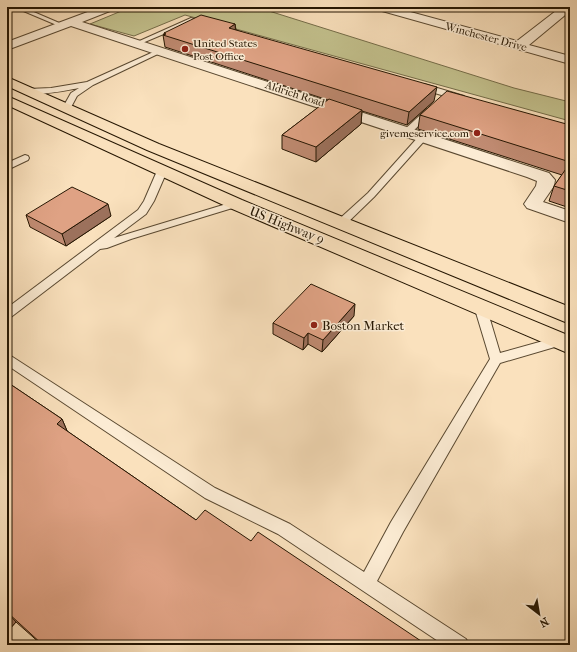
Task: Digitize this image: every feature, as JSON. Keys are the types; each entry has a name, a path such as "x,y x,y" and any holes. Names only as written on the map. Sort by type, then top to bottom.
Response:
{"highway":[{"name":"US Highway 9","path":"7,81 66,109 160,150 570,316"},
{"name":"US Highway 9","path":"7,100 236,204 415,278 566,343"}],"street":[{"path":"7,46 111,7"},
{"name":"Winchester Drive","path":"379,7 570,60"},
{"path":"519,46 568,7"},
{"name":"Aldrich Road","path":"66,23 138,43 543,177 546,180 545,186 533,204 570,216"}],"lane":[{"path":"17,7 66,23"},
{"path":"138,43 191,20 214,26"},
{"path":"66,109 74,95 90,83 160,51"},
{"path":"28,91 51,90 90,83"},
{"path":"412,83 444,99 472,101"},
{"path":"407,132 444,99"},
{"path":"340,224 371,195 423,137"},
{"path":"7,167 25,158"},
{"path":"7,314 142,212 150,201 162,171"},
{"path":"92,250 127,237 236,204"},
{"path":"480,306 496,359"},
{"path":"367,583 397,528 496,359 566,343"},
{"path":"7,359 210,493 284,529 460,645"}],"shaded area":[{"path":"131,7 269,11 514,88 570,102 570,121 185,15 134,36 90,24"}],"building":[{"path":"201,15 235,24 229,28 437,87 409,112 163,35 166,34 164,33"},
{"path":"447,91 570,125 570,162 420,115"},
{"path":"329,99 362,110 316,147 282,135"},
{"path":"570,163 570,191 554,186"},
{"path":"72,187 108,204 62,234 26,215"},
{"name":"Boston Market","path":"311,284 355,304 323,340 308,333 304,338 273,323"},
{"path":"7,382 62,419 57,424 196,520 205,510 251,541 258,532 427,645 43,645 7,612"}],"place":[{"name":"United States Post Office","path":"185,49"},
{"name":"givemeservice.com","path":"477,133"},
{"name":"Boston Market","path":"314,325"}]}
